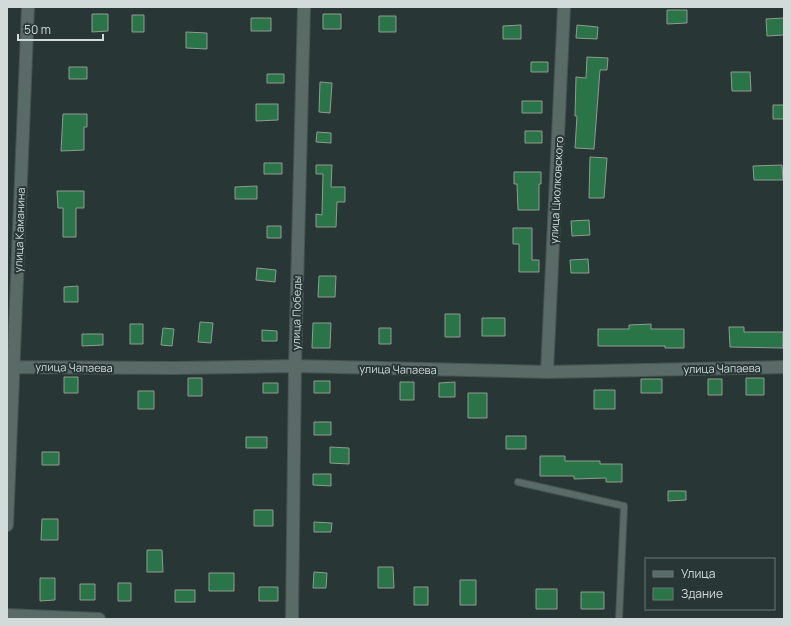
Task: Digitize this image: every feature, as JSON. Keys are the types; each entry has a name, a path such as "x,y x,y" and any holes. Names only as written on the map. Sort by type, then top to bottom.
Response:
{"street":[{"name":"улица Каманина","path":"7,525 28,7"},
{"name":"улица Победы","path":"292,619 295,366 304,7"},
{"name":"улица Циолковского","path":"547,372 564,7"},
{"name":"улица Чапаева","path":"13,367 173,368 295,366 547,372 784,367"},
{"path":"7,615 99,619"}],"lane":[{"path":"518,482 624,506 619,619"}],"building":[{"path":"667,10 687,10 687,23 667,24"},
{"path":"92,14 108,14 108,31 92,32"},
{"path":"323,14 341,14 341,29 323,29"},
{"path":"132,15 144,15 144,32 132,32"},
{"path":"379,16 396,16 396,32 379,32"},
{"path":"251,18 271,18 271,31 251,31"},
{"path":"784,18 784,35 767,36 766,19"},
{"path":"521,25 521,39 503,39 503,26"},
{"path":"577,25 598,27 597,39 576,38"},
{"path":"186,32 207,33 207,49 186,48"},
{"path":"587,57 608,58 607,70 600,70 594,149 575,148 577,116 575,116 576,77 586,78"},
{"path":"531,62 548,62 548,72 531,72"},
{"path":"69,67 87,67 87,79 69,79"},
{"path":"731,72 750,72 751,91 732,91"},
{"path":"267,74 284,74 284,83 267,83"},
{"path":"320,82 332,83 330,113 319,112"},
{"path":"522,101 542,101 542,113 522,113"},
{"path":"256,104 278,104 278,120 256,121"},
{"path":"773,105 784,105 784,119 773,119"},
{"path":"63,114 87,114 87,127 84,127 84,150 61,151"},
{"path":"525,131 542,131 542,143 525,143"},
{"path":"317,132 331,133 331,143 316,142"},
{"path":"590,157 607,158 604,198 589,198"},
{"path":"264,163 282,163 282,174 264,174"},
{"path":"316,165 332,165 331,187 345,187 345,202 337,202 336,227 316,227 316,214 322,215 323,174 316,174"},
{"path":"782,165 783,180 754,180 753,166"},
{"path":"514,172 541,172 541,184 539,184 539,210 518,210 517,184 514,184"},
{"path":"257,186 257,199 235,199 235,187"},
{"path":"57,191 84,191 84,208 76,208 76,237 63,237 63,208 58,208"},
{"path":"589,220 590,235 572,236 571,221"},
{"path":"267,226 281,226 281,238 267,238"},
{"path":"513,228 532,228 532,260 539,260 539,272 519,272 519,244 513,244"},
{"path":"588,259 589,273 571,273 570,260"},
{"path":"257,268 276,270 275,282 256,280"},
{"path":"319,276 336,276 335,297 318,297"},
{"path":"78,286 78,302 64,302 64,287"},
{"path":"445,314 460,314 460,337 445,337"},
{"path":"482,318 505,318 505,336 482,336"},
{"path":"200,322 213,323 211,343 198,342"},
{"path":"313,323 331,323 330,348 312,348"},
{"path":"130,324 143,324 143,344 130,344"},
{"path":"651,324 651,329 684,329 684,348 665,348 665,346 598,346 598,329 629,329 629,325"},
{"path":"729,327 744,327 744,332 783,332 783,348 730,347"},
{"path":"163,328 174,329 172,346 161,345"},
{"path":"379,328 391,328 391,344 379,344"},
{"path":"262,330 277,331 277,341 262,341"},
{"path":"82,334 103,334 103,345 82,346"},
{"path":"64,377 78,377 78,393 64,393"},
{"path":"188,378 202,378 202,396 188,396"},
{"path":"746,378 764,378 764,395 746,395"},
{"path":"641,379 662,379 662,393 641,393"},
{"path":"708,379 722,379 722,395 708,395"},
{"path":"314,381 330,381 330,393 314,393"},
{"path":"400,382 414,382 414,400 400,400"},
{"path":"455,382 455,397 439,397 439,383"},
{"path":"263,383 278,383 278,393 263,393"},
{"path":"594,390 615,390 615,409 594,409"},
{"path":"138,391 154,391 154,409 138,409"},
{"path":"468,393 487,393 487,418 468,418"},
{"path":"314,422 331,422 331,435 314,435"},
{"path":"506,436 526,436 526,449 506,449"},
{"path":"246,437 267,437 267,448 246,448"},
{"path":"330,447 349,448 349,464 330,463"},
{"path":"42,452 59,452 59,465 42,465"},
{"path":"540,456 565,456 565,461 600,461 600,464 622,464 622,482 606,482 606,478 574,479 574,476 540,476"},
{"path":"313,474 331,474 331,486 313,485"},
{"path":"668,491 686,491 686,500 668,501"},
{"path":"254,510 273,510 273,526 254,526"},
{"path":"42,519 58,519 58,540 41,540"},
{"path":"314,522 332,523 331,532 314,532"},
{"path":"147,550 162,550 163,572 147,572"},
{"path":"378,567 393,567 394,588 378,588"},
{"path":"314,572 327,573 326,588 313,588"},
{"path":"209,573 234,573 234,591 209,591"},
{"path":"40,578 55,578 55,600 40,601"},
{"path":"460,580 476,580 476,605 460,605"},
{"path":"118,583 131,583 131,601 118,601"},
{"path":"80,584 95,584 95,600 80,600"},
{"path":"259,587 278,587 278,601 259,601"},
{"path":"414,587 428,587 428,605 414,605"},
{"path":"536,589 557,589 557,609 536,609"},
{"path":"175,590 195,590 195,602 175,602"},
{"path":"581,592 604,592 604,609 581,609"}]}
